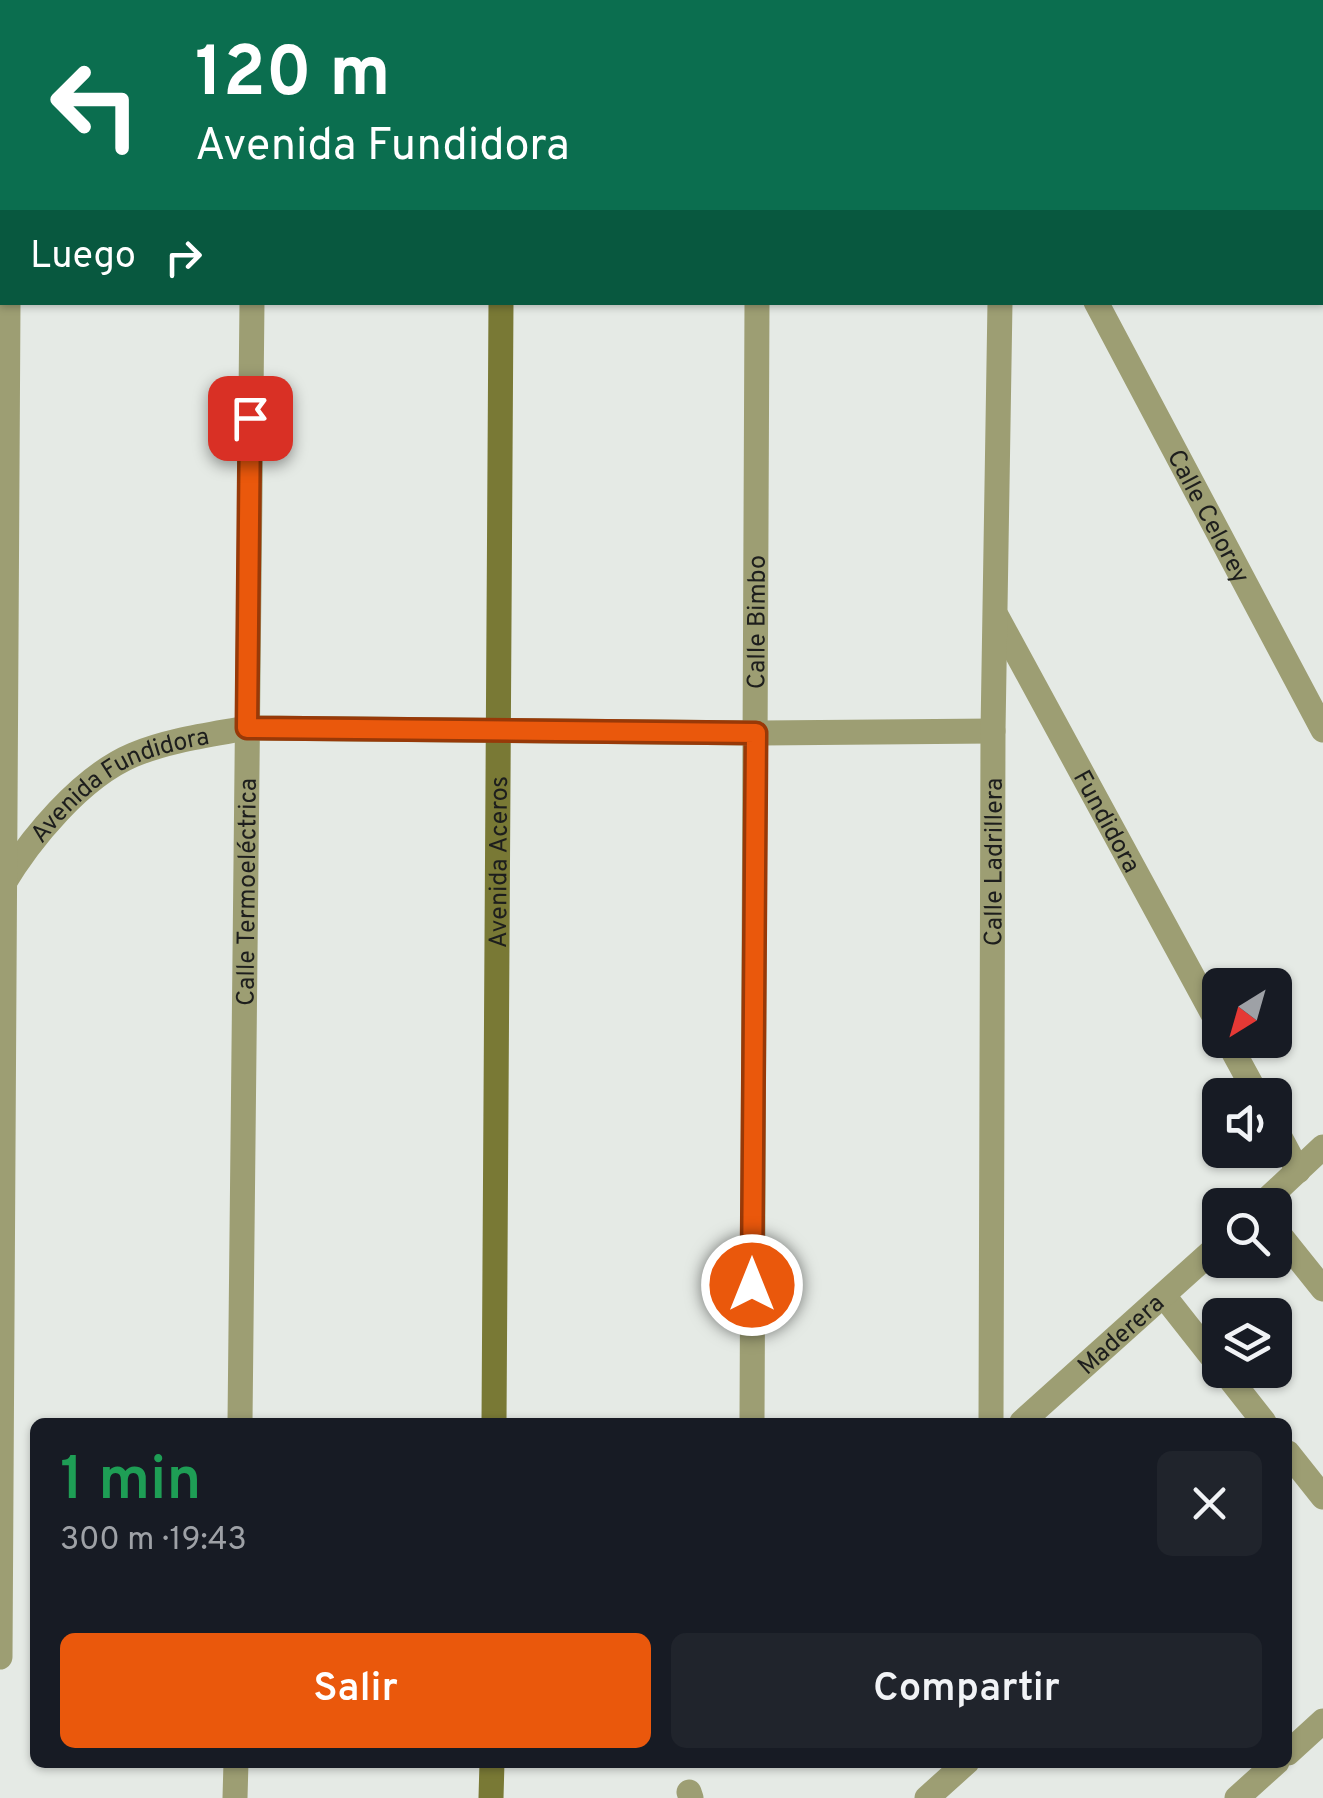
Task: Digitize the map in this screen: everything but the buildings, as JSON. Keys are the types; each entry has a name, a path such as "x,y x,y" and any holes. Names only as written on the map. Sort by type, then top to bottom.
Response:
{"street":[{"path":"0,1657 8,305"},
{"name":"Calle Termoeléctrica","path":"240,1418 252,305"},
{"name":"Avenida Aceros","path":"494,1418 501,305"},
{"name":"Calle Bimbo","path":"752,1418 756,305"},
{"name":"Calle Ladrillera","path":"991,1418 993,731 1000,305"},
{"name":"Calle Celorey","path":"1098,305 1323,730"},
{"name":"Fundidora","path":"997,617 1202,994"},
{"name":"Avenida Fundidora","path":"2,887 38,836 78,792 131,756 186,739 247,728 993,731"},
{"path":"1280,1188 1323,1146"},
{"path":"1292,1160 1298,1171"},
{"path":"1292,1250 1323,1289"},
{"name":"Maderera","path":"1027,1418 1202,1261"},
{"path":"1164,1296 1202,1344"},
{"path":"1237,1388 1261,1418"},
{"path":"1292,1464 1323,1497"},
{"path":"1292,1749 1323,1721"},
{"path":"235,1798 236,1768"},
{"path":"491,1798 492,1768"},
{"path":"928,1798 960,1768"},
{"path":"1237,1798 1270,1768"}],"route":[{"path":"250,418 247,728 756,733 752,1285"}]}
